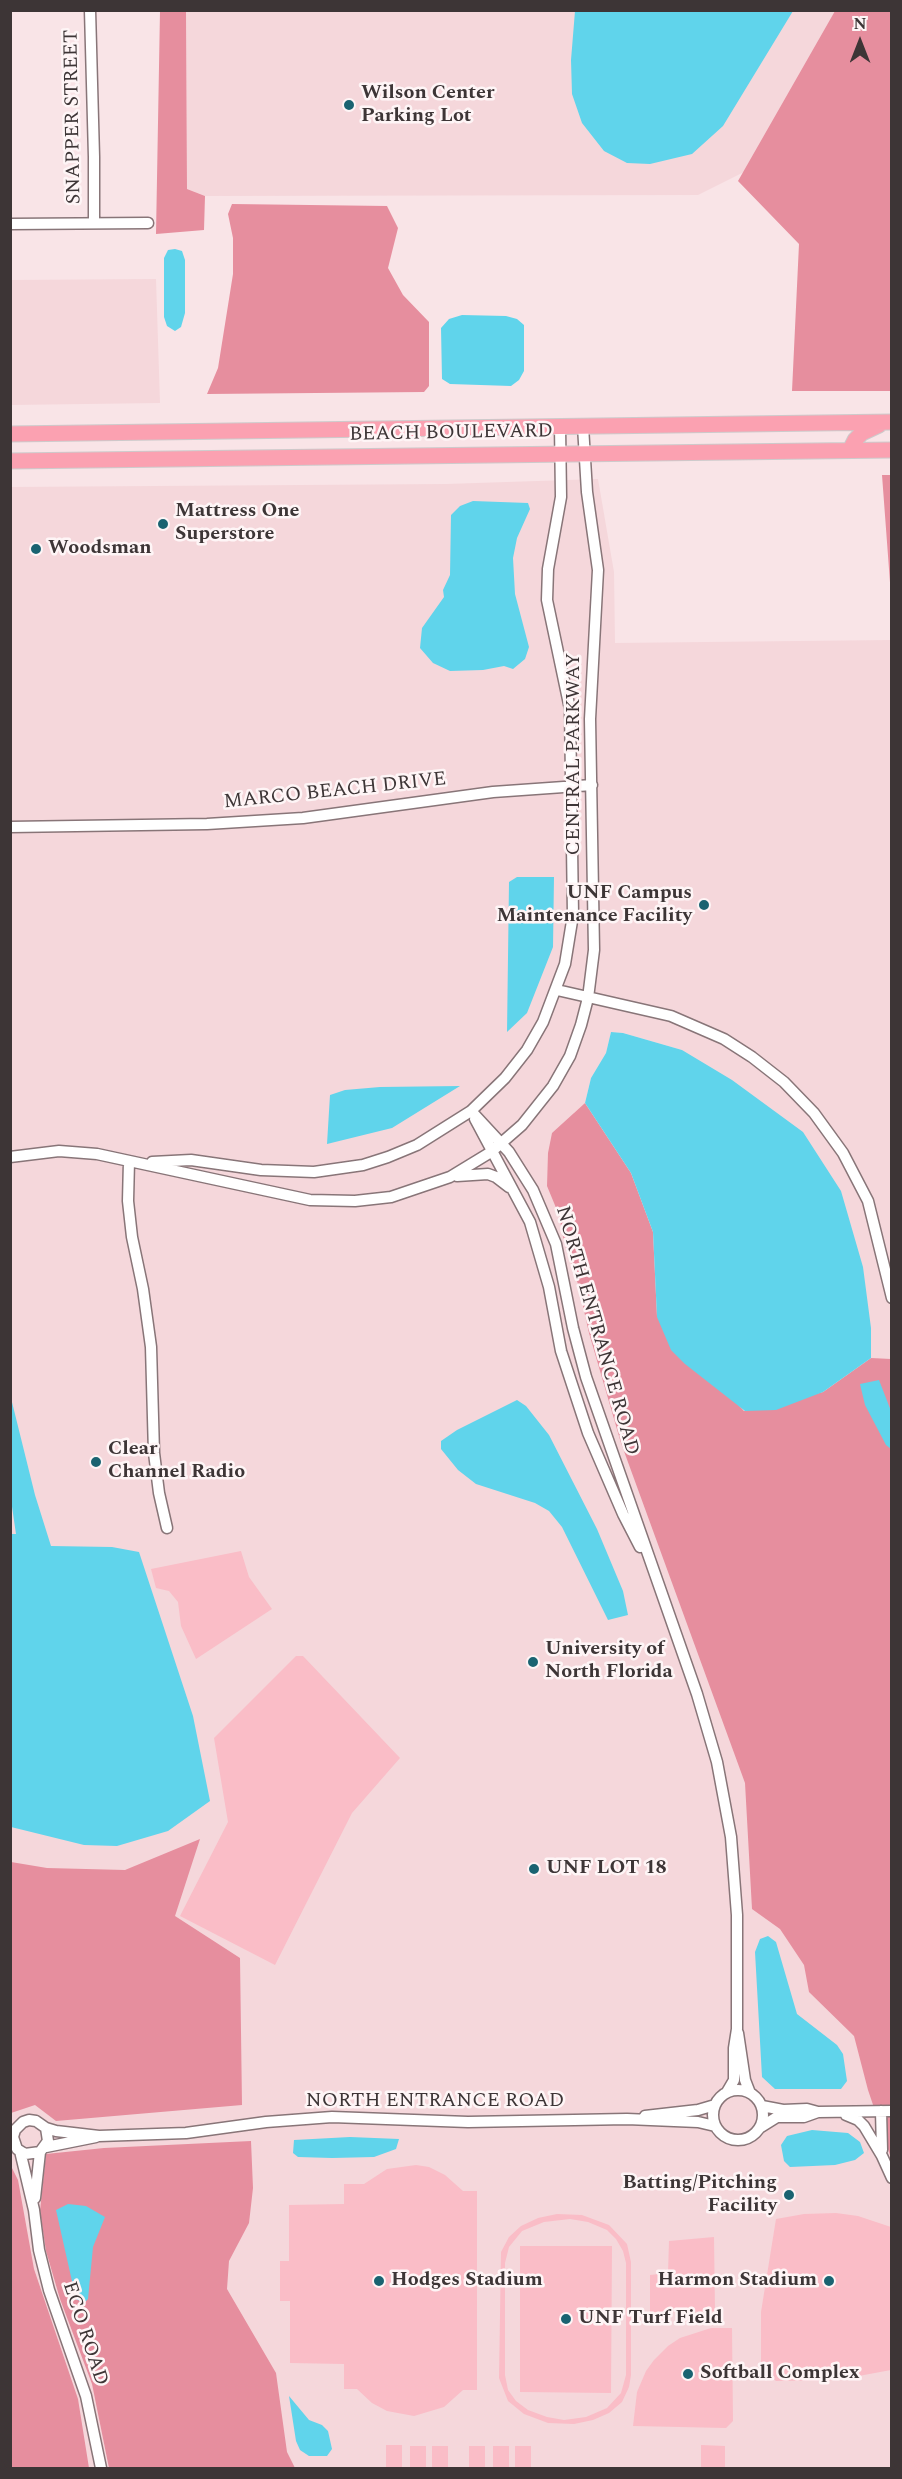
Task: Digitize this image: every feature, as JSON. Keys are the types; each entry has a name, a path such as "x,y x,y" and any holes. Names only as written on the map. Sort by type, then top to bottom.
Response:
{"highway":[{"path":"10,434 888,422"},
{"path":"850,450 862,433 888,422"},
{"path":"833,423 842,431 850,450"},
{"name":"BEACH BOULEVARD","path":"10,461 891,450"}],"street":[{"name":"SNAPPER STREET","path":"90,10 94,222"},
{"path":"10,224 148,223"},
{"name":"CENTRAL PARKWAY","path":"134,1162 190,1160 290,1172 339,1169 388,1157 417,1145 471,1111 505,1078 527,1050 557,990 565,964 573,915 570,709 548,600 548,569 561,496 560,426"},
{"name":"CENTRAL PARKWAY","path":"10,1157 59,1151 97,1154 310,1200 355,1201 391,1197 450,1177 491,1152 522,1125 553,1086 570,1056 588,998 594,950 590,719 598,570 587,492 583,426"},
{"name":"MARCO BEACH DRIVE","path":"10,827 207,824 303,818 493,792 591,785"},
{"path":"557,990 671,1016 724,1040 752,1057 784,1082 814,1113 843,1153 868,1201 891,1298"},
{"name":"NORTH ENTRANCE ROAD","path":"471,1111 502,1143 533,1190 556,1244 573,1328 585,1373 710,1737 732,1837 737,1916 737,2029"},
{"name":"NORTH ENTRANCE ROAD","path":"471,1111 530,1222 538,1246 561,1351 588,1433 612,1489 653,1573"},
{"path":"134,1162 128,1201 151,1347 154,1453 159,1493 167,1528"},
{"path":"450,1177 488,1174 496,1177 513,1191"},
{"path":"576,1395 583,1384 585,1373"},
{"path":"737,2029 734,2048 734,2080 728,2092 715,2105 712,2115 715,2126 725,2137 739,2141 752,2137 760,2128 777,2117 804,2117 818,2112"},
{"path":"737,2029 745,2080 750,2093 762,2106 764,2117 760,2128"},
{"path":"728,2092 735,2090 750,2093"},
{"path":"627,2119 698,2110 715,2105"},
{"path":"762,2106 783,2110 807,2109 818,2112 886,2111 882,2156"},
{"path":"839,2112 858,2120 864,2126 882,2156 891,2178"},
{"name":"NORTH ENTRANCE ROAD","path":"99,2136 186,2133 266,2122 332,2117 468,2122 627,2119"},
{"path":"627,2119 698,2122 715,2126"},
{"path":"36,2121 46,2128 99,2136 31,2155 15,2148 13,2137 14,2127 23,2122 36,2121"},
{"path":"43,2150 48,2135 46,2128"},
{"name":"ECO ROAD","path":"15,2148 34,2210 39,2250 49,2290 86,2396 101,2469"},
{"name":"ECO ROAD","path":"34,2210 43,2150"}],"shaded area":[{"path":"160,11 186,11 187,189 205,196 204,230 156,234"},
{"path":"186,11 865,11 806,141 698,195 205,196 187,189"},
{"path":"835,11 891,11 891,391 792,391 799,244 738,181"},
{"path":"232,204 387,206 398,228 388,268 403,295 429,322 429,386 424,392 207,394 218,368 233,274 233,238 228,214"},
{"path":"156,279 160,403 11,405 11,280"},
{"path":"882,475 891,475 891,596"},
{"path":"598,479 614,572 615,643 891,640 891,1361 871,1358 871,1350 682,1050 623,1033 611,1032 606,1053 591,1078 585,1103 574,1113 892,1918 891,2468 11,2468 10,487 446,484"},
{"path":"585,1103 631,1173 653,1232 657,1316 744,1411 823,1392 871,1358 891,1359 891,2158 868,2090 854,2036 809,1992 804,1965 780,1929 752,1909 745,1783 621,1443 589,1333 578,1284 564,1242 559,1215 547,1186 548,1153 552,1133"},
{"path":"241,1551 249,1577 272,1609 196,1659 181,1626 178,1602 169,1591 156,1588 151,1569"},
{"path":"296,1656 303,1656 400,1758 352,1813 275,1965 180,1916 228,1822 214,1738"},
{"path":"200,1839 175,1916 240,1958 242,2105 56,2121 35,2105 11,2113 11,1862 47,1868 125,1870"},
{"path":"251,2141 253,2188 249,2223 229,2261 227,2289 276,2373 287,2452 295,2468 109,2468 92,2384 60,2299 46,2251 40,2211 46,2154 104,2148"},
{"name":"Hodges Stadium","path":"416,2165 429,2167 445,2175 463,2191 477,2191 477,2390 463,2390 444,2407 414,2416 387,2411 372,2403 357,2389 344,2389 344,2364 290,2363 290,2301 280,2301 280,2261 289,2261 289,2205 344,2204 344,2184 364,2184 387,2169"},
{"path":"11,2166 18,2180 34,2269 78,2399 89,2468 11,2468"},
{"name":"Harmon Stadium","path":"836,2213 858,2216 891,2227 891,2370 837,2380 776,2381 761,2366 761,2312 776,2219 804,2214"},
{"path":"557,2214 582,2215 609,2225 627,2244 631,2262 631,2375 629,2387 622,2402 609,2413 593,2420 574,2424 548,2423 524,2414 508,2401 499,2378 501,2252 509,2237 521,2226 538,2218","holes":["570,2219 588,2222 607,2230 616,2239 623,2251 626,2263 626,2375 621,2393 607,2408 586,2417 564,2420 528,2410 516,2401 508,2390 505,2375 505,2263 509,2247 522,2231 544,2222"]},
{"path":"714,2237 715,2311 650,2313 650,2275 668,2273 669,2241"},
{"name":"UNF Turf Field","path":"520,2246 612,2246 611,2393 520,2392"},
{"name":"Softball Complex","path":"711,2328 732,2328 733,2421 726,2428 633,2426 637,2392 646,2371 654,2360 680,2338"},
{"path":"386,2445 402,2445 402,2468 386,2468"},
{"path":"701,2445 725,2446 725,2468 701,2468"},
{"path":"410,2446 426,2446 426,2468 410,2468"},
{"path":"432,2446 448,2446 448,2468 432,2468"},
{"path":"469,2446 485,2446 485,2468 469,2468"},
{"path":"493,2446 509,2446 509,2468 493,2468"},
{"path":"515,2446 531,2446 531,2468 515,2468"}],"water":[{"path":"575,10 793,11 723,126 692,154 650,164 627,163 604,151 582,123 572,94 571,60"},
{"path":"168,250 182,251 185,260 185,313 181,327 175,331 167,326 164,317 164,258"},
{"path":"462,315 506,316 517,319 524,325 524,371 519,380 511,386 450,384 442,379 441,328 449,319"},
{"path":"473,501 528,503 530,509 517,538 513,558 515,594 529,647 525,659 513,669 504,666 483,670 450,671 433,663 420,648 422,628 444,597 443,590 450,575 451,515 460,506"},
{"path":"517,877 554,877 553,947 527,1013 507,1032 509,882"},
{"path":"611,1032 623,1033 682,1050 732,1080 803,1132 841,1191 863,1267 871,1328 871,1358 823,1392 776,1410 745,1411 685,1364 671,1350 657,1317 653,1232 631,1173 585,1103 591,1078 606,1053"},
{"path":"460,1086 392,1128 327,1144 330,1095 345,1090 380,1087"},
{"path":"879,1380 891,1411 891,1449 886,1445 865,1405 860,1384"},
{"path":"10,1394 35,1495 51,1546 112,1547 139,1552 193,1716 210,1801 168,1831 117,1846 84,1845 11,1827 10,1534 16,1534 10,1493"},
{"path":"517,1400 526,1406 549,1435 597,1529 623,1591 628,1615 608,1620 562,1527 549,1511 535,1503 476,1484 458,1470 441,1449 441,1441 457,1430"},
{"path":"768,1936 776,1942 797,2014 837,2045 843,2054 847,2081 841,2089 775,2089 762,2077 755,1952 760,1939"},
{"path":"812,2130 848,2133 860,2142 864,2153 855,2160 835,2165 790,2167 784,2161 781,2145 787,2136"},
{"path":"350,2137 399,2139 396,2149 374,2157 298,2157 293,2153 294,2140"},
{"path":"68,2204 86,2206 105,2217 93,2247 88,2299 84,2303 76,2299 56,2210"},
{"path":"289,2396 309,2420 322,2425 328,2431 332,2449 327,2456 309,2456 300,2450 296,2441"}],"place":[{"name":"Wilson Center Parking Lot","path":"349,105"},
{"name":"Mattress One Superstore","path":"163,524"},
{"name":"Woodsman","path":"36,549"},
{"name":"UNF Campus Maintenance Facility","path":"704,905"},
{"name":"Clear Channel Radio","path":"96,1462"},
{"name":"University of North Florida","path":"533,1662"},
{"name":"UNF LOT 18","path":"534,1869"},
{"name":"Batting/Pitching Facility","path":"789,2195"},
{"name":"Hodges Stadium","path":"379,2281"},
{"name":"Harmon Stadium","path":"829,2281"},
{"name":"UNF Turf Field","path":"566,2319"},
{"name":"Softball Complex","path":"688,2374"}]}
